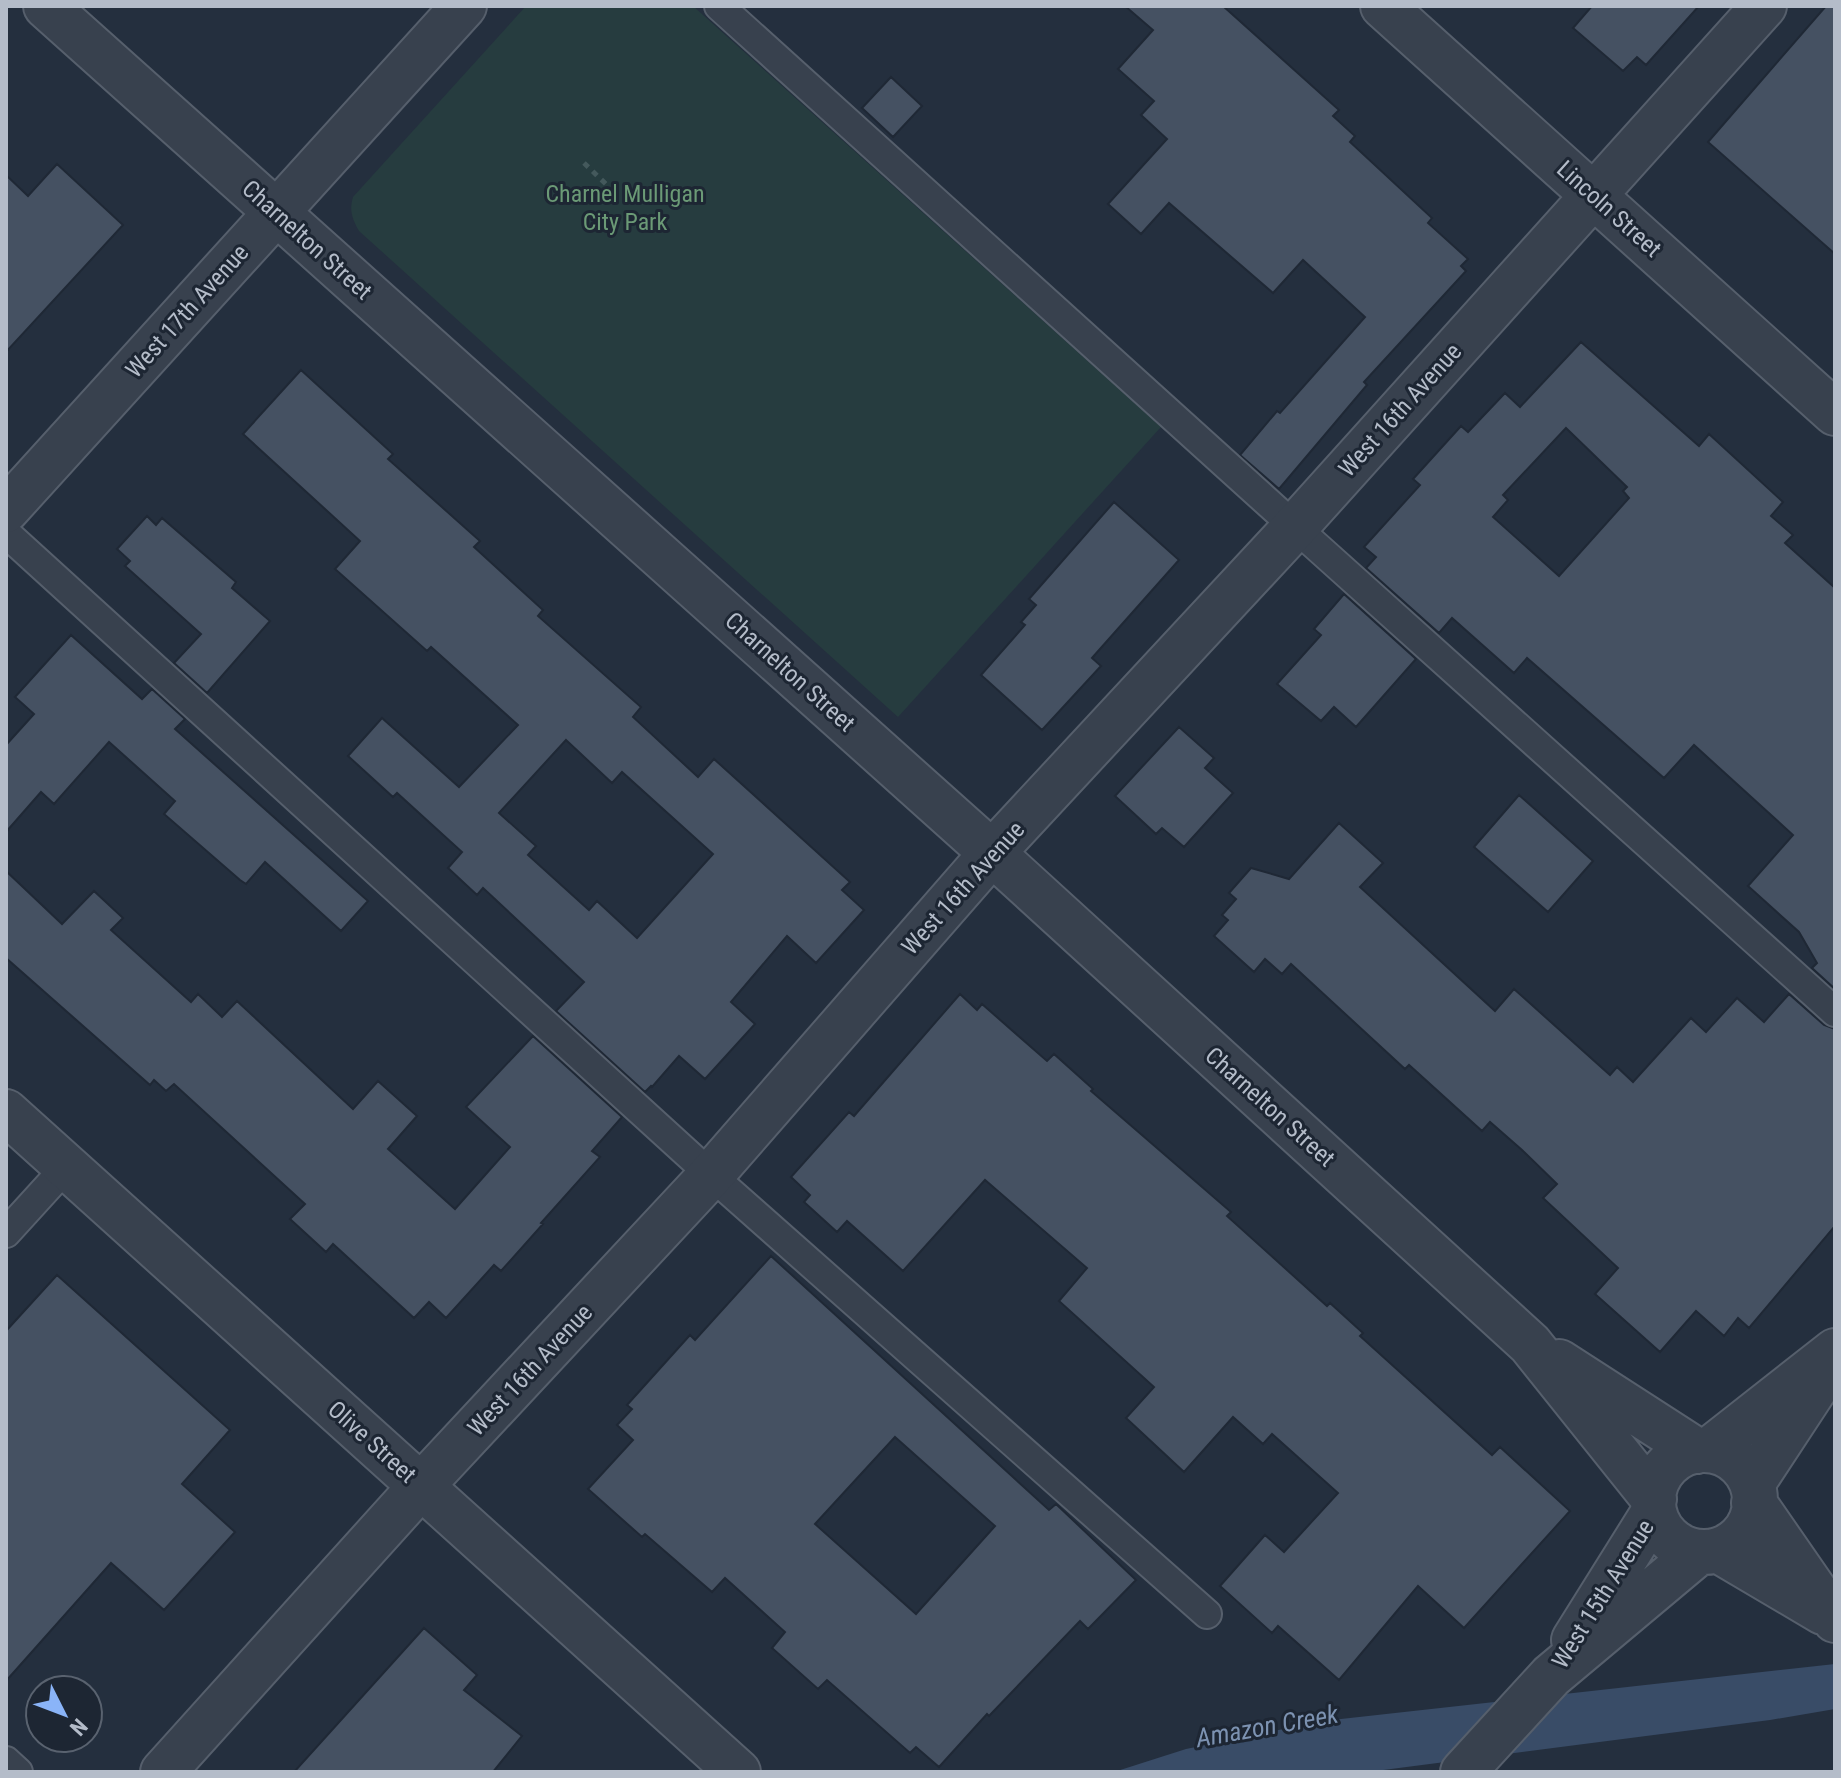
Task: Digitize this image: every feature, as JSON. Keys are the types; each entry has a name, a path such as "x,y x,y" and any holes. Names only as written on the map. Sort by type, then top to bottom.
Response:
{"street":[{"name":"Charnelton Street","path":"46,6 992,853 1530,1344 1654,1505"},
{"name":"West 17th Avenue","path":"6,510 464,6"},
{"name":"Lincoln Street","path":"1383,6 1835,413"},
{"name":"West 16th Avenue","path":"163,1772 421,1486 711,1175 992,853 1295,527 1764,6"},
{"name":"Olive Street","path":"6,1112 738,1772"},
{"name":"Charnelton Street","path":"1530,1344 1703,1451"},
{"path":"1703,1451 1728,1456 1738,1463 1753,1494 1835,1620 1708,1551 1686,1549 1675,1543 1662,1530 1654,1505 1658,1480 1679,1457 1703,1451 1835,1351"},
{"path":"1708,1551 1735,1542 1744,1533 1754,1510 1753,1494 1835,1358"},
{"name":"West 15th Avenue","path":"1551,1676 1654,1505"},
{"name":"West 15th Avenue","path":"1463,1772 1551,1676 1708,1551"}],"lane":[{"path":"719,6 1835,1012"},
{"path":"6,533 711,1175 1207,1614"},
{"path":"6,1233 67,1166"},
{"path":"6,1761 18,1772"}],"path":[{"path":"584,163 609,187"}],"green space":[{"name":"Charnel Mulligan City Park","path":"526,6 693,6 1161,427 898,717 359,231 351,210 353,197"}],"water":[{"path":"1835,1664 1835,1709 1770,1720 1368,1772 1114,1772 1186,1749 1323,1721"}],"building":[{"path":"1125,6 1223,6 1339,110 1333,116 1355,136 1350,142 1432,218 1428,223 1468,259 1461,266 1466,271 1364,382 1367,385 1279,489 1240,455 1365,317 1303,260 1273,293 1169,203 1141,234 1108,204 1167,139 1141,115 1154,101 1118,69 1153,30"},
{"path":"1592,6 1699,6 1646,65 1637,57 1623,71 1573,28"},
{"path":"1826,6 1835,6 1835,254 1708,142"},
{"path":"891,77 922,106 893,137 862,108"},
{"path":"57,164 123,225 6,352 6,175 28,196"},
{"path":"1581,342 1699,446 1709,434 1783,502 1771,516 1793,535 1785,543 1835,588 1835,989 1812,968 1817,963 1799,932 1748,886 1793,835 1694,745 1664,778 1527,658 1514,673 1452,618 1439,633 1366,568 1376,557 1364,547 1420,485 1413,479 1461,426 1468,432 1505,393 1520,407","holes":["1566,428 1627,487 1623,491 1629,498 1559,576 1493,517 1508,500 1503,495"]},
{"path":"301,370 393,454 388,459 480,541 474,547 543,610 538,616 641,707 633,717 698,777 714,759 850,882 842,890 864,910 816,963 787,936 731,1002 755,1024 705,1079 679,1056 645,1092 556,1011 584,982 483,888 477,895 448,868 462,852 397,793 393,797 348,756 382,718 459,787 518,725 431,647 427,651 335,569 360,541 243,434","holes":["566,740 612,783 622,772 713,854 637,938 597,901 589,910 528,855 536,846 499,813"]},
{"path":"1114,502 1179,560 1092,658 1101,666 1042,730 981,675 1025,625 1021,622 1036,605 1029,599"},
{"path":"147,516 156,525 162,518 236,582 232,588 270,621 207,693 174,663 201,634 125,566 130,561 117,549"},
{"path":"1344,594 1416,659 1356,727 1334,707 1321,721 1277,684 1321,635 1314,629"},
{"path":"71,635 142,699 152,689 185,719 175,729 368,901 341,931 265,862 246,884 240,880 164,814 175,801 109,742 54,804 41,792 6,832 6,745 34,714 15,697"},
{"path":"1179,727 1214,758 1205,768 1233,793 1184,847 1162,828 1156,834 1115,796"},
{"path":"1519,795 1593,861 1548,912 1474,847"},
{"path":"1339,823 1383,863 1360,887 1495,1011 1514,989 1610,1075 1617,1067 1633,1082 1691,1018 1706,1032 1737,998 1764,1022 1789,994 1824,1025 1835,1029 1835,1226 1749,1328 1738,1318 1724,1336 1696,1311 1660,1352 1595,1294 1618,1268 1543,1198 1557,1184 1522,1150 1490,1122 1482,1131 1409,1065 1405,1069 1291,964 1282,974 1265,959 1254,972 1214,936 1228,920 1222,915 1236,899 1229,893 1251,868 1289,879"},
{"path":"6,871 62,924 94,891 123,918 111,930 191,1002 198,994 222,1017 237,1001 353,1109 378,1081 417,1116 388,1149 455,1209 510,1147 466,1107 533,1036 622,1117 592,1151 600,1157 501,1271 494,1265 446,1318 429,1302 414,1318 333,1244 326,1252 290,1219 305,1204 174,1084 166,1091 154,1080 150,1085 6,958"},
{"path":"960,994 977,1010 982,1004 1047,1061 1054,1054 1093,1089 1091,1091 1231,1212 1227,1216 1327,1306 1330,1303 1363,1333 1360,1336 1492,1455 1500,1447 1570,1511 1464,1628 1418,1586 1339,1680 1278,1626 1272,1633 1220,1586 1265,1535 1284,1552 1338,1493 1272,1434 1263,1444 1233,1417 1184,1472 1126,1418 1154,1387 1059,1301 1087,1268 985,1180 903,1271 847,1221 837,1232 804,1202 810,1195 791,1177 849,1112 854,1116"},
{"path":"771,1256 1049,1510 1056,1504 1136,1580 1088,1629 1080,1621 939,1767 916,1747 910,1753 827,1680 818,1689 772,1648 785,1632 725,1578 712,1592 645,1534 642,1537 588,1489 633,1440 617,1425 632,1409 627,1405 690,1335 695,1340","holes":["895,1437 995,1526 916,1614 815,1524"]},
{"path":"57,1275 230,1430 182,1484 235,1532 164,1610 111,1563 6,1681 6,1331"},
{"path":"424,1628 477,1675 464,1690 522,1736 493,1772 294,1772"}],"water label":[{"name":"Amazon Creek","path":"1267,1726"}]}
